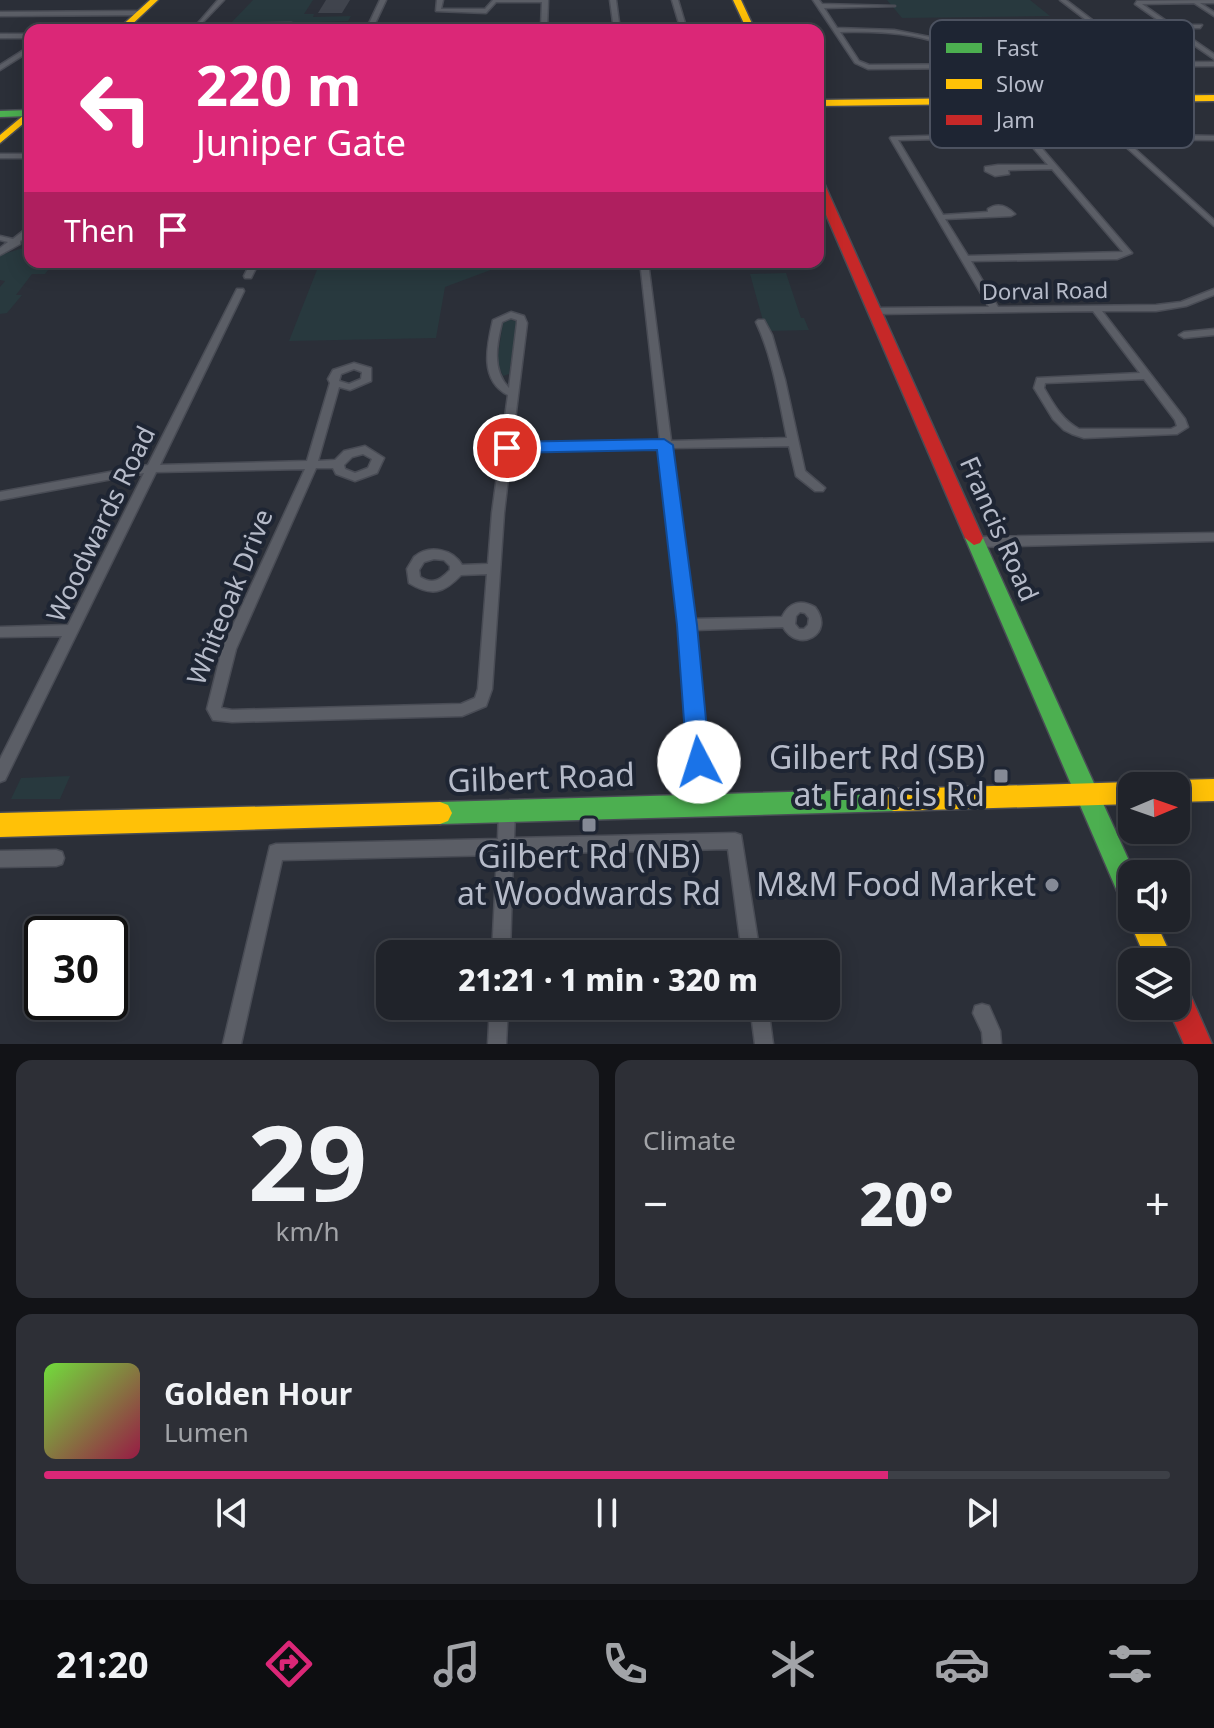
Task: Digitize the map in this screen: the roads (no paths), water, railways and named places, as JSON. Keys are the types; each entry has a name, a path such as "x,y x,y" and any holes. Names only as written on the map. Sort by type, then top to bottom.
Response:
{"main road":[{"path":"737,0 748,24"},
{"path":"128,24 147,6"},
{"path":"1194,98 1214,98"},
{"path":"824,103 930,102"},
{"path":"0,114 24,113"},
{"path":"0,140 24,118"},
{"name":"Francis Road","path":"824,196 1118,864"},
{"path":"1190,791 1214,790"},
{"name":"Gilbert Road","path":"0,825 1118,793"},
{"path":"1187,1020 1198,1044"}],"street":[{"path":"199,24 221,0"},
{"path":"372,24 383,0"},
{"path":"440,0 438,10 453,12 486,11 495,1 545,0 544,24"},
{"path":"613,0 616,24"},
{"path":"675,0 682,24"},
{"path":"1063,0 1089,20"},
{"path":"1194,1 1214,14"},
{"path":"1160,20 1137,3 1214,1"},
{"path":"818,3 892,6"},
{"path":"818,3 859,64 875,68 930,68"},
{"path":"0,14 147,6"},
{"path":"1194,26 1200,26"},
{"path":"836,30 882,31 930,39"},
{"path":"0,36 24,36"},
{"path":"1194,44 1214,57"},
{"path":"0,68 24,52"},
{"path":"1194,64 1214,64"},
{"path":"930,137 893,138 968,259 969,266 995,309"},
{"path":"968,259 1117,256 1128,253 1037,148"},
{"path":"1130,148 1214,224"},
{"path":"0,156 24,156"},
{"path":"1003,168 1054,167"},
{"path":"941,217 994,214"},
{"path":"0,252 24,236"},
{"path":"0,238 17,242"},
{"path":"248,276 252,268"},
{"path":"645,270 687,625 703,804"},
{"name":"Woodwards Road","path":"0,775 240,291"},
{"name":"Dorval Road","path":"875,311 1172,307 1214,292"},
{"path":"1095,308 1180,419 1186,431 1087,434 1068,432 1058,419 1036,380 1146,376"},
{"path":"457,570 494,569 522,321 511,315 498,320 491,363 503,389 513,394"},
{"path":"761,322 780,380 800,473 819,488"},
{"path":"1184,335 1214,332"},
{"name":"Whiteoak Drive","path":"335,383 312,465 229,649 213,701 215,712 232,716 487,706 485,689 494,569"},
{"path":"507,448 791,442"},
{"path":"0,496 153,469 338,464"},
{"path":"977,542 1214,537"},
{"path":"687,625 787,622"},
{"path":"0,632 72,630"},
{"path":"502,940 507,810"},
{"path":"232,1044 276,852 735,841 749,940"},
{"path":"0,859 56,858"},
{"path":"982,1013 991,1031 992,1044"},
{"path":"497,1044 498,1020"},
{"path":"761,1020 764,1044"}],"place":[{"name":"Gilbert Rd (SB) at Francis Rd","path":"1001,776"},
{"name":"Gilbert Rd (NB) at Woodwards Rd","path":"589,825"},
{"name":"M&M Food Market","path":"1052,885"}]}
